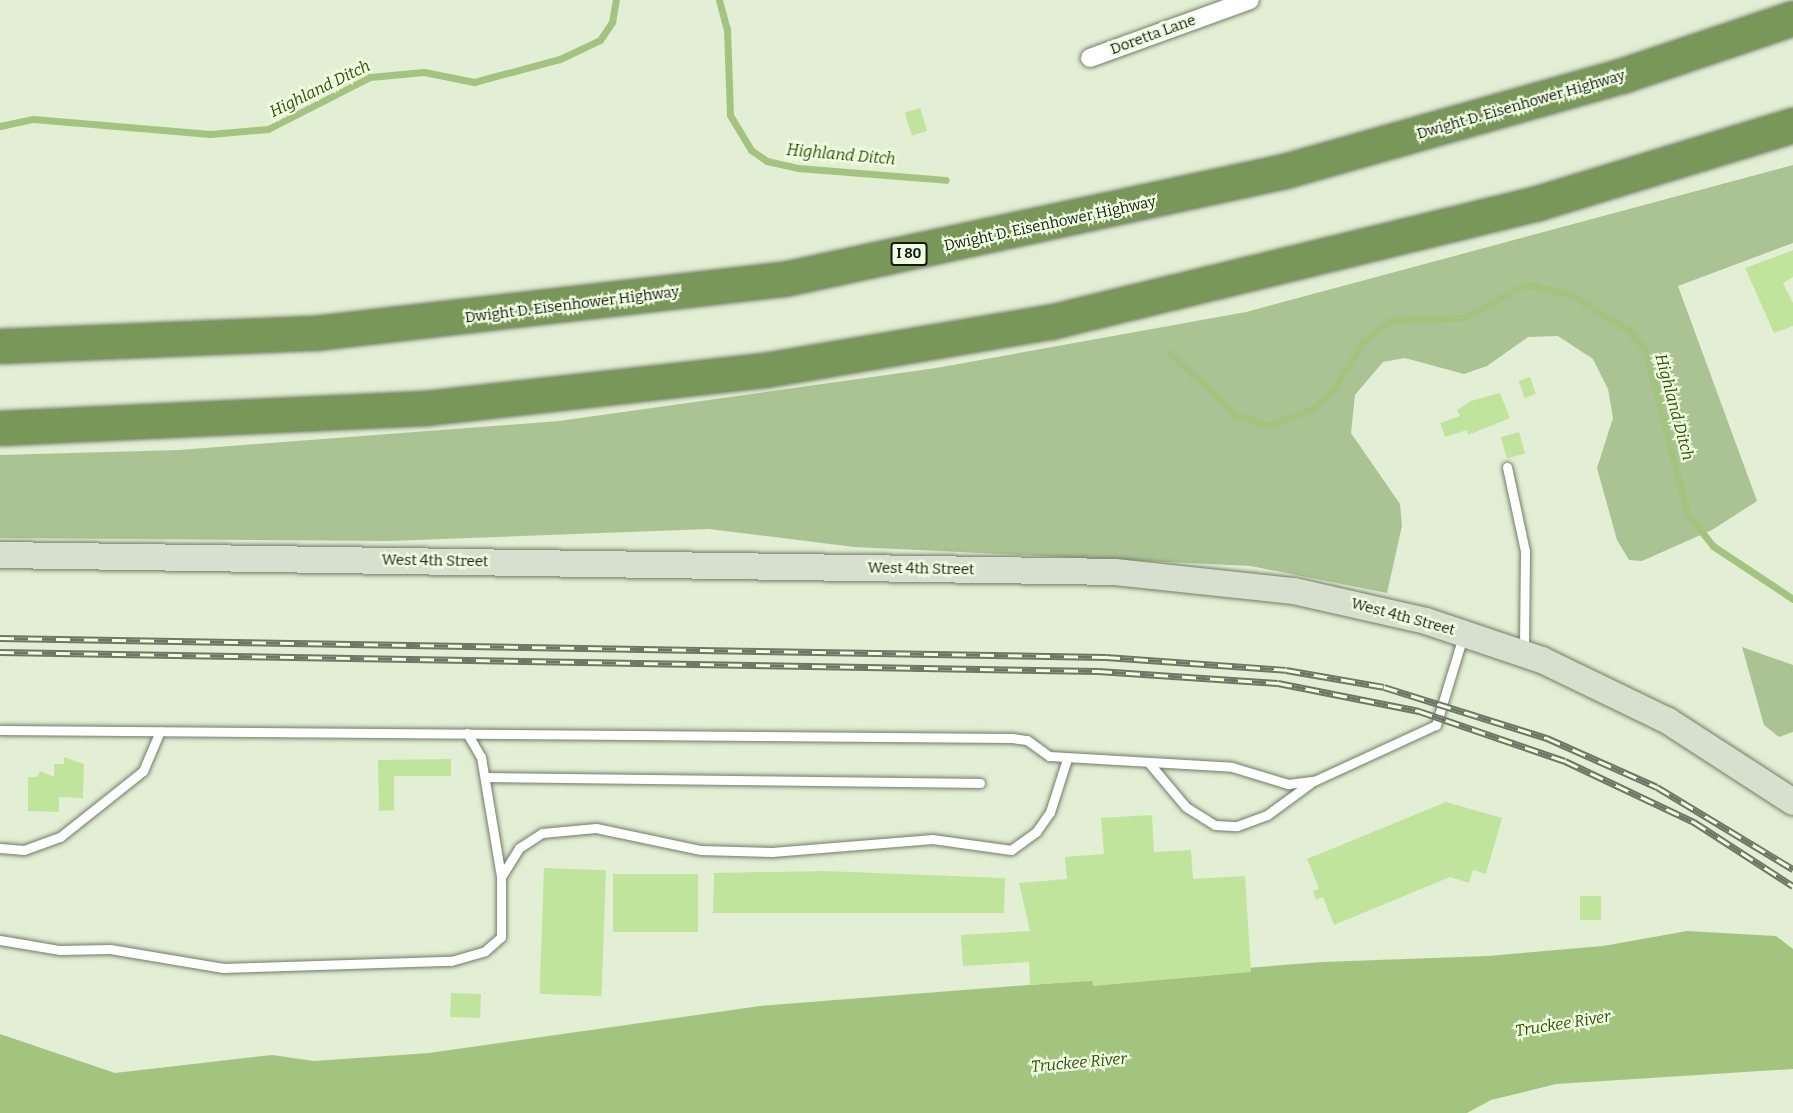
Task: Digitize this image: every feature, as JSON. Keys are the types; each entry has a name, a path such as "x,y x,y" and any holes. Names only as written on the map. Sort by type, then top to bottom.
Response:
{"highway":[{"name":"Dwight D. Eisenhower Highway","path":"0,346 315,333 784,279 1285,171 1624,75 1793,18"},
{"path":"0,428 438,407 765,370 1050,322 1526,206 1793,125"}],"main road":[{"name":"West 4th Street","path":"0,555 1115,572 1294,591 1464,634 1524,653 1668,721 1793,802"}],"street":[{"name":"Doretta Lane","path":"1090,58 1250,0"}],"lane":[{"path":"1507,467 1526,551 1524,653"},
{"path":"1149,763 1186,807 1215,825 1237,826 1267,815 1314,781 1436,725 1464,634"},
{"path":"0,730 1012,738 1067,759 1232,767 1288,784 1314,781"},
{"path":"0,848 24,850 60,837 143,771 160,731"},
{"path":"0,940 60,951 110,949 223,968 451,961 485,951 501,937 501,877 486,777 467,733"},
{"path":"501,877 519,849 559,829 596,828 700,850 772,852 932,839 1011,850 1036,832 1050,812 1067,759"},
{"path":"486,777 980,783"}],"shaded area":[{"path":"1793,165 1793,243 1678,286 1757,501 1712,530 1642,561 1629,560 1617,540 1597,468 1613,418 1608,389 1593,359 1558,336 1528,337 1487,366 1464,374 1405,358 1383,362 1355,395 1351,433 1400,504 1402,526 1387,593 1251,566 854,547 709,529 389,541 0,538 0,455 179,450 559,421 936,368 1246,312"},
{"path":"1742,647 1793,665 1793,732 1779,737 1764,725"}],"water":[{"name":"Truckee River","path":"1687,931 1776,936 1793,949 1793,1069 1556,1084 1491,1100 1467,1113 0,1113 0,1034 115,1073 272,1055 314,1061 429,1053 760,1006 1322,962 1488,956 1603,946"}],"building":[{"path":"920,108 927,131 912,136 905,113"},
{"path":"1793,250 1793,277 1783,283 1793,303 1793,326 1774,333 1745,268"},
{"path":"1530,377 1536,394 1525,398 1519,381"},
{"path":"1500,393 1510,418 1468,435 1467,430 1445,437 1440,423 1460,416 1457,410 1471,401"},
{"path":"1519,432 1525,453 1507,458 1501,437"},
{"path":"64,757 84,764 83,798 59,797 59,812 28,811 28,777 37,777 40,771 54,777 54,764 64,764"},
{"path":"451,759 451,776 394,776 394,810 379,811 378,760"},
{"path":"1446,802 1502,818 1486,874 1473,870 1469,883 1450,877 1334,925 1323,897 1316,900 1313,891 1319,889 1307,859"},
{"path":"1152,815 1154,852 1191,850 1193,879 1245,876 1251,972 1093,986 1092,981 1030,985 1029,962 963,966 961,935 1030,931 1019,883 1067,879 1065,857 1104,854 1101,818"},
{"path":"544,868 606,870 602,996 540,994"},
{"path":"824,871 1005,878 1004,913 713,913 714,873"},
{"path":"613,874 698,874 698,932 613,932"},
{"path":"1580,896 1601,896 1601,920 1580,920"},
{"path":"451,993 481,994 480,1018 450,1017"}],"waterway":[{"name":"Highland Ditch","path":"0,126 33,119 210,134 268,129 370,77 424,72 474,82 560,59 600,40 612,22 616,0"},
{"name":"Highland Ditch","path":"719,0 727,29 730,115 751,150 767,161 798,168 946,180"},
{"name":"Highland Ditch","path":"1170,353 1236,415 1270,426 1313,408 1333,390 1364,341 1391,320 1463,318 1526,284 1569,294 1630,331 1645,350 1688,515 1713,546 1793,599"}],"railway":[{"path":"0,638 1106,657 1286,670 1384,687 1547,738 1657,787 1793,869"},
{"path":"0,652 1098,671 1278,683 1419,711 1565,761 1694,822 1793,886"}]}
